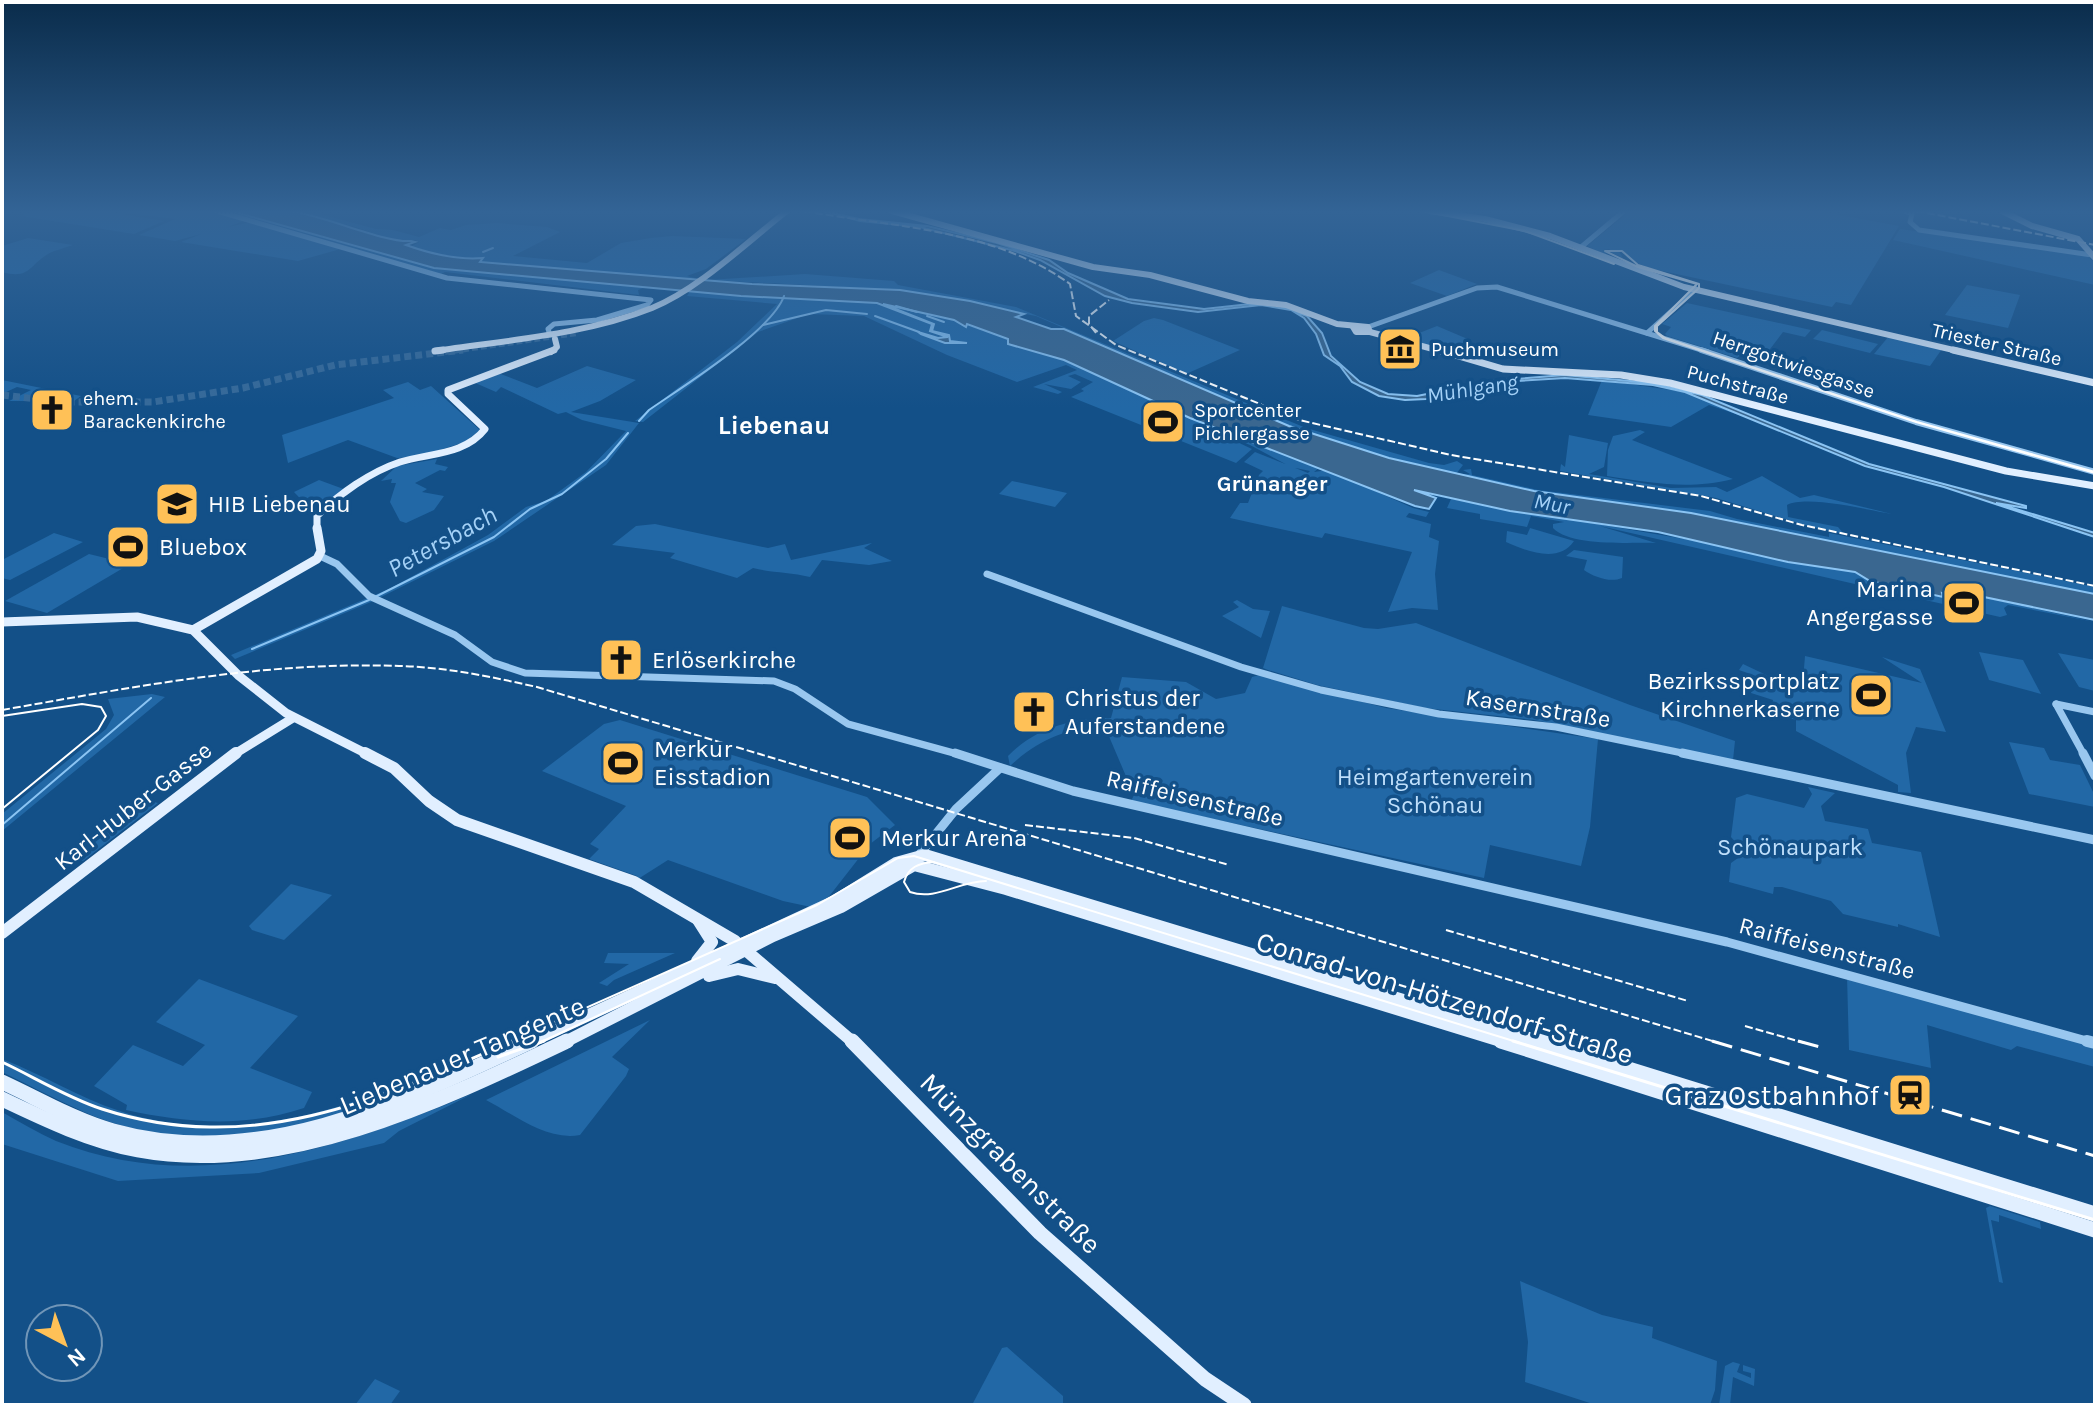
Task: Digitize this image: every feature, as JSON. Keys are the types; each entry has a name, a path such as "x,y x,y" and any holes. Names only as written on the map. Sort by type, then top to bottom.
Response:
{"main road":[{"path":"575,331 650,313 704,277"},
{"name":"Puchstraße","path":"1156,277 1248,301 1286,305 1326,321 1353,327 1356,332 1369,330 1503,369 1621,375 1670,383 1995,468 2095,486"},
{"name":"Triester Straße","path":"1663,277 1696,289 2095,382"},
{"name":"Triester Straße","path":"1664,277 2095,382"},
{"path":"434,351 552,336 637,315 673,299"},
{"path":"2,622 137,617 193,630 282,581 320,556 316,530 317,516 321,511 390,467 471,442 485,432 448,394 448,390 550,353 557,347 552,336"},
{"name":"Münzgrabenstraße","path":"193,630 239,676 293,718 394,768 429,801 457,820 634,882 743,948 859,1047 1040,1233 1205,1379 1244,1405"},
{"name":"Karl-Huber-Gasse","path":"2,933 239,751 293,718"},
{"path":"743,948 838,908 917,860"},
{"name":"Conrad-von-Hötzendorf-Straße","path":"917,860 1446,1012 2095,1214"},
{"name":"Conrad-von-Hötzendorf-Straße","path":"917,860 2095,1230"},
{"path":"690,968 702,958 712,942 698,920"},
{"name":"Liebenauer Tangente","path":"2,1099 70,1131 109,1144 171,1154 227,1154 297,1146 338,1137 413,1111 690,968 743,948"},
{"name":"Liebenauer Tangente","path":"2,1082 82,1121 117,1132 177,1142 229,1142 284,1136 383,1110 490,1070 679,987 743,948"},
{"path":"679,987 716,973 738,969 781,980"}],"street":[{"path":"442,277 651,301 597,320 557,323 549,328 552,336"},
{"name":"Herrgottwiesgasse","path":"1369,330 1483,286 1497,287 1668,339 1909,420 2095,472"},
{"path":"1647,333 1696,289"},
{"path":"1657,333 1655,328 1659,323"},
{"path":"1647,333 1657,333 1668,339"},
{"name":"Raiffeisenstraße","path":"320,556 337,564 372,598 450,632 492,662 525,673 774,681 795,689 839,720 1156,812 1727,942 2095,1043"},
{"name":"Kasernstraße","path":"987,574 1241,667 1331,693 1439,714 1556,727 2095,840"},
{"path":"2095,712 2056,704 2095,776"},
{"path":"917,860 956,809 1000,768"}],"green space":[{"path":"484,277 526,277 646,287 638,290 639,295"},
{"path":"839,277 894,281 898,285 1016,307 1306,428 1429,463 1444,465 1457,461 1463,465 1456,474 1389,458 1289,426 1036,316 900,290 707,280"},
{"path":"1424,277 1457,277 1477,284 1447,296 1410,283"},
{"path":"1689,277 1868,277 1851,305 1836,302 1832,307"},
{"path":"2058,277 2095,277 2095,285"},
{"path":"1967,285 2020,295 2008,328 1945,315"},
{"path":"690,291 875,303 954,320 1008,339 1009,344 1064,360 1190,418 1320,467 1314,472 1328,470 1413,508 1429,512 1426,517 1409,513 1406,517 1431,524 1429,537 1439,541 1435,574 1438,610 1412,608 1388,612 1412,552 1325,533 1322,538 1230,518 1240,503 1248,503 1263,471 1244,462 1255,452 1286,464 1250,445 1201,425 1252,449 1236,463 1071,397 1093,382 1075,374 1068,376 1081,382 1071,389 1044,384 1062,392 1058,394 1033,387 1077,370 1066,365 1017,382 947,355 864,316 809,314 758,332 643,422 635,421 737,342 777,304 687,296"},
{"path":"1687,303 1811,330 1805,337 1783,332 1764,357 1743,353 1737,358 1665,334 1671,327 1662,324"},
{"path":"1154,318 1240,350 1186,374 1113,341"},
{"path":"1437,326 1470,340 1447,351 1404,339"},
{"path":"1822,330 1878,344 1870,353 1813,339"},
{"path":"1889,336 1942,349 1930,366 1874,354"},
{"path":"587,366 636,380 600,401 571,412 639,423 606,465 494,541 371,602 235,659 231,655 389,589 488,535 526,507 546,501 586,472 626,431 582,420 566,412 558,414 501,387 496,392 473,382 498,373 537,388"},
{"path":"2,380 81,396 74,401 9,401 31,390 17,387 2,394"},
{"path":"1602,380 1685,392 1751,419 1709,405 1671,427 1588,415"},
{"path":"408,382 420,390 431,386 480,430 465,442 418,457 397,458 348,440 288,463 282,435 394,398 383,390"},
{"path":"1640,430 1645,432 1632,440 1733,479 1685,485 1607,476 1608,450 1613,436"},
{"path":"1569,435 1608,443 1604,467 1589,474 1671,488 1716,487 1727,492 1762,476 1800,498 1814,495 1892,514 1823,502 1787,505 1788,517 1838,527 1844,534 1716,498 1560,471 1561,464 1565,467"},
{"path":"437,459 435,464 448,467 445,471 440,470 415,483 427,489 422,492 444,496 434,510 406,523 400,521 390,502 396,483 391,483 392,479 381,481 397,466"},
{"path":"1471,469 1472,475 1538,490 1710,511 1829,537 1829,533 2095,587 2095,594 1691,513 1534,491 1460,475 1470,474 1463,470"},
{"path":"319,480 349,491 314,513 294,492"},
{"path":"1012,481 1067,493 1055,507 999,494"},
{"path":"1451,499 1696,541 1788,562 1855,572 1871,581 1930,595 1951,590 2095,622 2008,605 2004,608 2007,615 2000,617 1600,526 1656,543 1587,541 1553,528 1553,524 1564,522 1531,516 1527,527 1480,519 1480,514 1447,508"},
{"path":"655,524 768,548 785,544 791,560 872,543 864,548 892,561 869,565 822,560 810,577 753,568 737,578 670,558 675,553 612,545 636,526"},
{"path":"1530,528 1574,541 1568,548 1551,554 1532,552 1506,542 1507,531 1527,535"},
{"path":"54,533 83,542 10,580 2,578 2,560"},
{"path":"1574,550 1623,557 1622,578 1607,580 1588,573 1584,570 1587,560 1566,556"},
{"path":"89,554 130,564 47,613 5,601"},
{"path":"1237,600 1253,609 1270,611 1261,638 1222,616 1239,607 1233,602"},
{"name":"Heimgartenverein Schönau","path":"1282,606 1364,628 1416,623 1630,705 1735,741 1733,760 1534,720 1425,708 1317,685 1268,670 1263,668"},
{"path":"1979,652 2023,660 2041,694 1989,680"},
{"path":"2058,653 2095,660 2095,691 2079,687"},
{"path":"1805,656 1922,683 1882,657 1920,669 1946,732 1916,727 1906,753 1911,793 1898,792 1898,785 1796,731 1796,720 1770,712 1773,700 1751,693 1756,676 1739,670 1743,664 1802,692"},
{"name":"Heimgartenverein Schönau","path":"1259,675 1386,708 1598,739 1590,827 1581,866 1490,845 1484,878 1131,801 1134,795 1105,727 1066,732 1042,742 1010,766 1008,756 1042,732 1082,720 1111,718 1122,677 1186,682 1216,699 1245,693 1252,677"},
{"path":"152,694 165,697 2,831 2,814 106,729 114,715 108,699"},
{"path":"620,720 867,797 895,825 870,844 827,899 811,907 783,901 668,860 638,879 589,859 599,849 590,844 626,806 542,771 604,724"},
{"path":"2009,742 2044,748 2050,760 2080,765 2095,796 2095,807 2029,794"},
{"name":"Schönaupark","path":"1808,787 1835,793 1821,806 1825,821 1868,829 1872,843 1921,852 1940,937 1898,924 1898,927 1843,914 1831,901 1782,887 1774,887 1773,894 1729,882 1731,863 1738,858 1738,845 1731,837 1736,798 1747,794 1804,808 1812,794"},
{"path":"143,799 158,803 83,861 68,857"},
{"path":"291,884 332,895 284,940 252,930 249,926"},
{"path":"608,953 675,953 607,986 599,983 629,964 604,963"},
{"path":"1847,976 2095,1046 2095,1067 2017,1046 2011,1050 1927,1025 1931,1068 1849,1050"},
{"path":"199,979 298,1016 250,1068 312,1092 304,1108 237,1121 171,1118 126,1110 127,1105 94,1086 133,1045 183,1066 205,1045 156,1022"},
{"path":"650,1020 612,1057 629,1069 580,1135 543,1131 486,1100"},
{"path":"2,1059 105,1106 154,1120 188,1125 257,1124 326,1110 391,1088 394,1094 301,1127 224,1136 171,1135 120,1125 84,1112 2,1072"},
{"path":"472,1094 399,1131 384,1143 259,1173 118,1181 2,1144 2,1112 56,1141 109,1157 162,1165 215,1165 267,1159 320,1147 371,1132"},
{"path":"1990,1206 2040,1222 2041,1229 1999,1215 1999,1222 1991,1220 2003,1283 1999,1282 1986,1208"},
{"path":"1520,1281 1602,1315 1653,1327 1652,1338 1717,1361 1715,1390 1710,1405 1596,1405 1525,1382 1528,1342"},
{"path":"1007,1347 1063,1396 1063,1405 972,1405 1002,1348"},
{"path":"1733,1362 1740,1364 1737,1372 1751,1378 1751,1373 1743,1371 1743,1365 1755,1369 1754,1386 1733,1377 1730,1405 1719,1405 1725,1366"},
{"path":"375,1379 400,1391 390,1405 355,1405"}],"water":[{"name":"Mur","path":"529,277 661,277 900,290 970,301 1024,314 1016,317 1051,329 1064,329 1289,426 1389,458 1534,491 1691,513 2095,594 2095,620 1955,591 1981,601 1979,606 1942,593 1943,597 1870,581 1855,572 1788,562 1658,532 1510,511 1414,490 1436,498 1429,509 1415,506 1190,418 1064,360 1008,344 1008,339 967,324 966,327 954,320 883,304 934,324 932,331 949,335 950,341 967,343 945,343 918,332 938,338 948,337 930,331 932,324 877,303 741,296"},
{"name":"Mühlgang","path":"1070,277 1128,299 1204,309 1250,304 1278,305 1307,316 1322,333 1331,356 1360,382 1388,394 1417,396 1492,381 1564,375 1652,383 1702,395 1869,464 2026,506 1996,503 2095,533 2095,537 1944,487 1865,466 1685,392 1653,385 1565,378 1502,382 1426,399 1379,396 1352,382 1340,366 1324,355 1316,334 1304,318 1291,310 1261,305 1198,312 1105,296"}],"waterway":[{"name":"Petersbach","path":"639,421 649,410 745,341 776,310 784,296"},
{"path":"896,306 917,312"},
{"path":"763,325 826,310 867,314"},
{"path":"875,316 919,332"},
{"path":"927,316 944,322"},
{"name":"Petersbach","path":"375,597 494,537 530,509 562,494 606,459 628,433"},
{"name":"Petersbach","path":"252,649 369,600"},
{"name":"Petersbach","path":"2,825 151,698"}],"tunnel":[{"path":"445,352 577,333"},
{"path":"2,395 62,402 153,402 243,388 335,365 463,350"}],"tram line":[{"path":"1672,277 1697,284 1655,326 1655,331 1663,338 1916,422 2095,473"},
{"path":"1675,277 1699,284 1699,288 1657,326 1657,332 1665,338 1917,422 2095,472"},
{"path":"2,716 82,704 101,707 106,716 98,730 2,809"},
{"path":"507,1043 817,905 898,858 914,856 934,862"},
{"path":"934,862 1520,1043"},
{"path":"934,862 911,869 904,882 910,892 929,894 986,881"},
{"path":"541,1042 720,959"},
{"path":"2,1062 102,1109 157,1122 210,1127 261,1124 312,1116 362,1102 512,1041"},
{"path":"1513,1041 2095,1220"},
{"path":"498,1057 541,1042"}],"railway":[{"path":"1058,277 1070,284 1076,316 1092,327"},
{"path":"1092,327 1089,316 1109,300"},
{"path":"1092,327 1116,345 1299,420 1451,455 1701,496 1802,525 2095,586"},
{"path":"1092,327 1096,333"},
{"path":"2,710 200,678 299,668 417,667 486,676 537,687 1719,1043"},
{"path":"1025,825 1134,838 1229,865"},
{"path":"1446,930 1688,1001"},
{"path":"1745,1026 1805,1043"},
{"path":"1712,1041 2095,1156"},
{"path":"1798,1041 1820,1047"}],"place":[{"name":"Puchmuseum","path":"1400,349"},
{"name":"ehem. Barackenkirche","path":"52,410"},
{"name":"Sportcenter Pichlergasse","path":"1163,422"},
{"name":"HIB Liebenau","path":"177,504"},
{"name":"Bluebox","path":"128,547"},
{"name":"Marina Angergasse","path":"1964,603"},
{"name":"Erlöserkirche","path":"621,660"},
{"name":"Bezirkssportplatz Kirchnerkaserne","path":"1871,695"},
{"name":"Christus der Auferstandene","path":"1034,712"},
{"name":"Merkur Eisstadion","path":"623,763"},
{"name":"Merkur Arena","path":"850,838"},
{"name":"Graz Ostbahnhof","path":"1910,1095"}],"district":[{"name":"Liebenau","path":"774,425"},
{"name":"Grünanger","path":"1272,483"}]}
